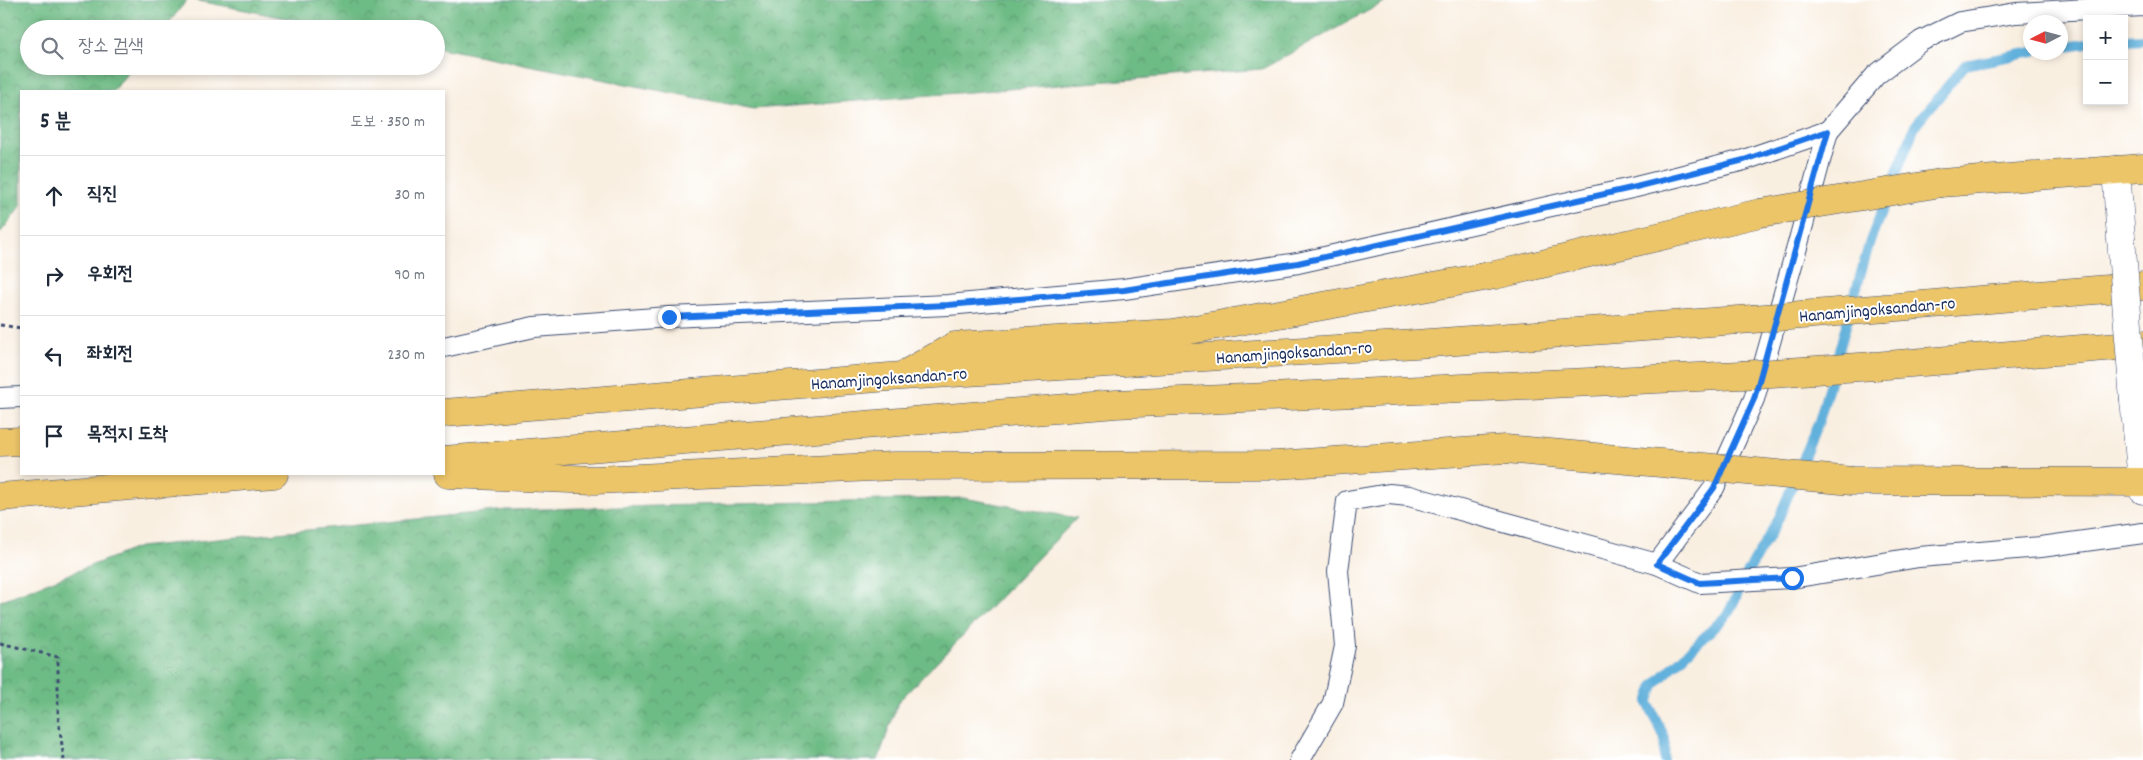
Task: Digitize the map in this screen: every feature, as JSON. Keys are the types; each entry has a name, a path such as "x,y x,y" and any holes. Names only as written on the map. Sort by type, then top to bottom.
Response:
{"highway":[{"path":"902,376 955,346 1173,333 1495,274 1760,213 1942,183 2143,168"},
{"name":"Hanamjingoksandan-ro","path":"445,413 902,376 1416,344 1752,319 2143,286"},
{"path":"445,460 1116,404 1742,375 2143,344"},
{"path":"0,442 20,440"},
{"path":"445,474 595,480 894,466 1276,465 1505,449 1852,481 2142,485"},
{"path":"0,497 262,475"}],"street":[{"path":"2116,170 2142,485"}],"lane":[{"path":"1657,564 1714,488 1754,399 1828,131 1876,75 1922,41 1960,22 2016,13 2143,6"},
{"path":"445,347 534,327 669,317 948,305 1124,290 1279,266 1645,185 1744,160 1828,131"},
{"path":"445,334 480,339"},
{"path":"0,398 20,397"},
{"path":"1300,760 1333,703 1345,646 1338,572 1347,501 1389,494 1409,496 1657,564 1700,583 1792,578 1919,557 2041,547 2143,533"}],"path":[{"path":"0,325 20,328"},
{"path":"0,643 58,657 58,716 64,760"}],"green space":[{"path":"0,0 187,0 171,20 20,20 20,75 126,75 114,90 20,90 20,207 0,233"},
{"path":"194,0 1388,0 1262,69 754,109 445,49 445,20 295,20"},
{"path":"963,498 1077,518 898,702 878,760 0,760 0,601 139,547 506,510"}],"waterway":[{"path":"2128,40 2143,39"},
{"path":"2068,46 2083,44"},
{"path":"1664,760 1665,738 1648,703 1654,685 1728,614 1749,570 1778,520 1819,421 1870,241 1915,126 1965,65 2023,54"}],"route":[{"path":"669,317 948,305 1124,290 1298,263 1636,187 1744,160 1828,131 1754,399 1714,488 1657,564 1700,583 1792,578"}]}
